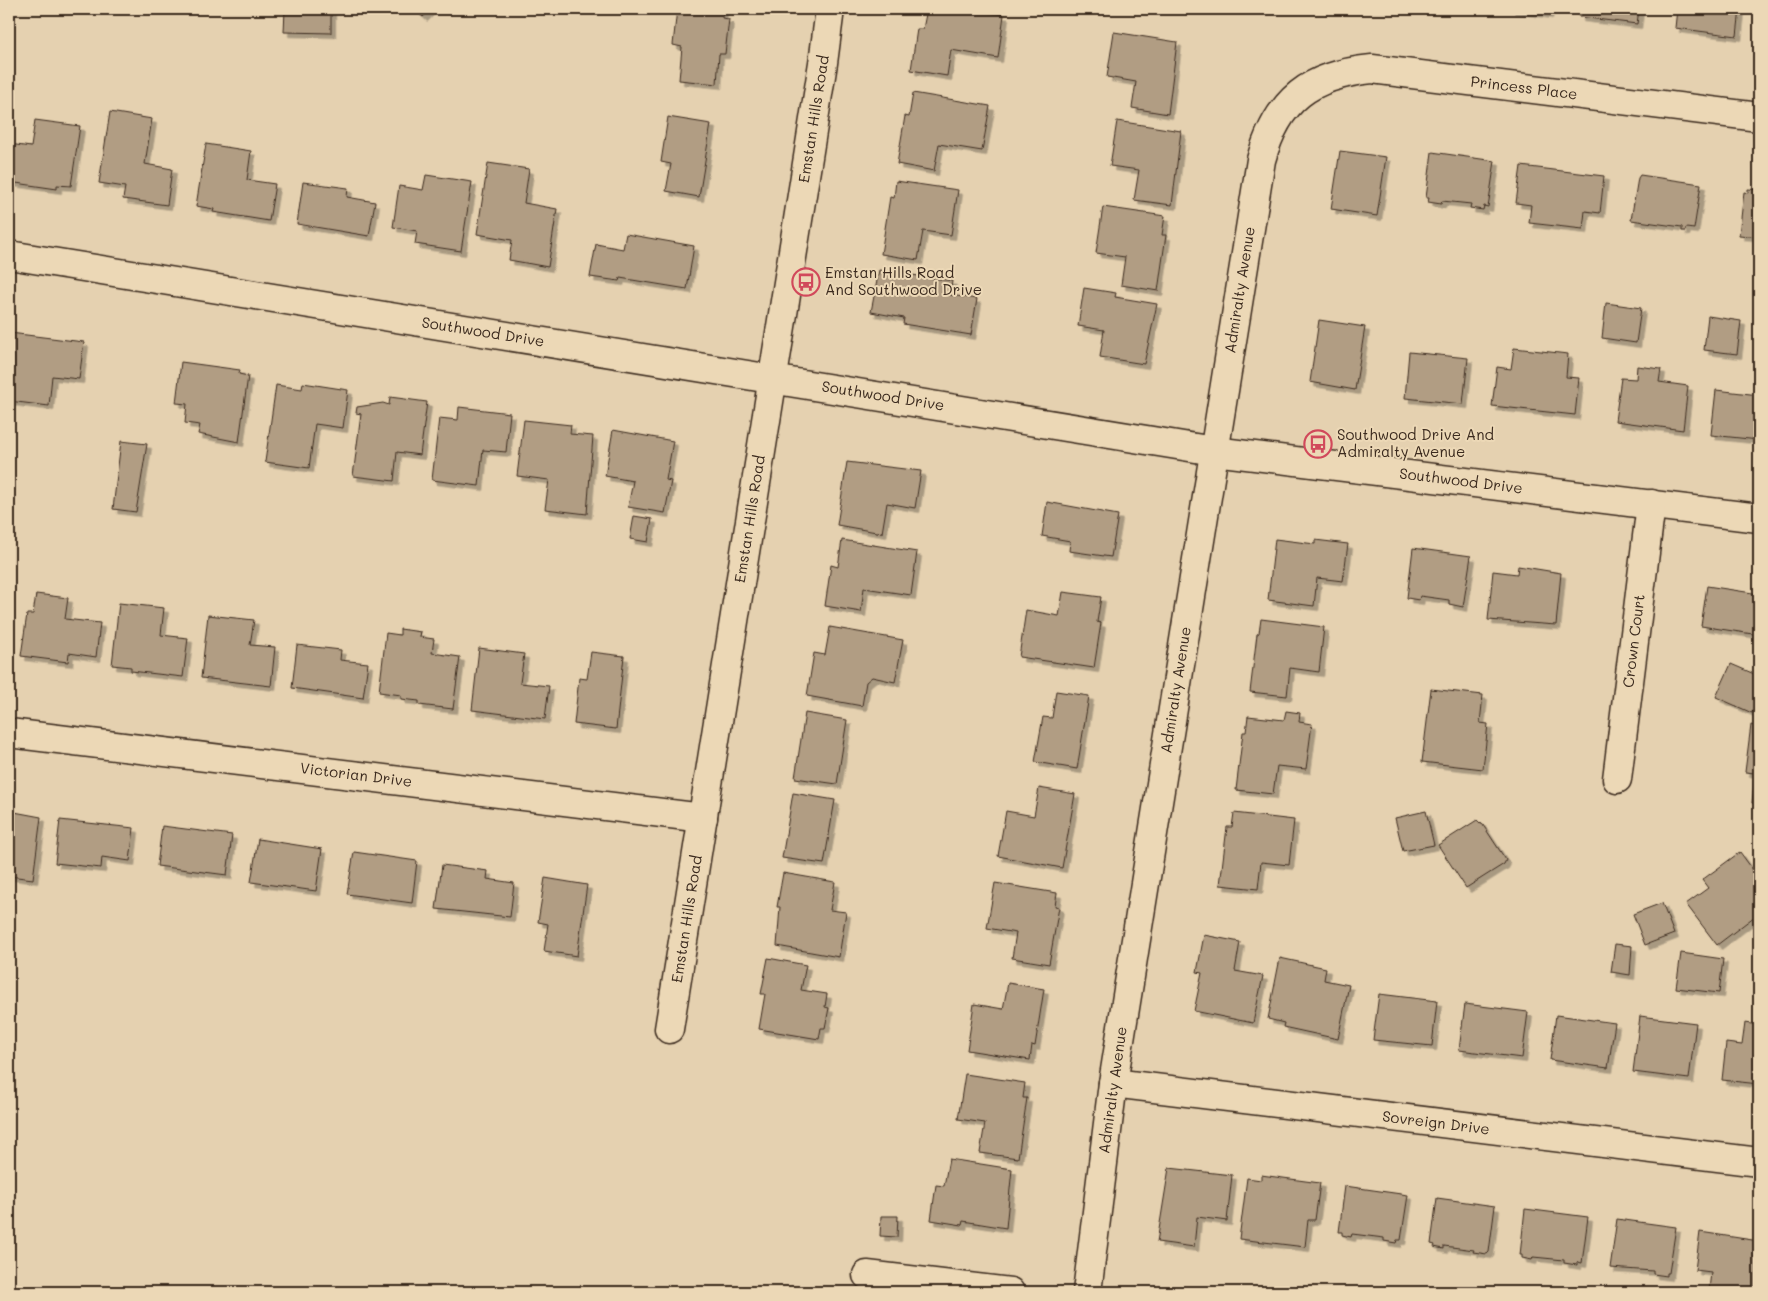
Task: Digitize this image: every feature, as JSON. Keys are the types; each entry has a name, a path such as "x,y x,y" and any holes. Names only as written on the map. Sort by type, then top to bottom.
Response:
{"street":[{"name":"Emstan Hills Road","path":"669,1029 823,63 830,9"},
{"name":"Princess Place","path":"1294,98 1317,82 1344,72 1372,69 1759,117"},
{"name":"Admiralty Avenue","path":"1087,1292 1113,1083 1261,160 1268,136 1282,112 1294,98"},
{"name":"Southwood Drive","path":"9,255 1214,450 1759,518"},
{"name":"Crown Court","path":"1617,779 1651,504"},
{"name":"Victorian Drive","path":"9,733 703,818"},
{"name":"Sovreign Drive","path":"1113,1083 1759,1162"},
{"path":"867,1275 1010,1292"}],"building":[{"path":"285,9 331,9 331,33 284,32"},
{"path":"414,9 431,9 423,17"},
{"path":"677,9 723,9 722,18 729,19 725,54 719,54 717,84 679,80 682,47 673,45"},
{"path":"927,9 964,9 1004,15 998,58 951,50 947,76 911,70 917,29 923,29"},
{"path":"1510,9 1549,9 1548,14"},
{"path":"1580,9 1639,9 1637,24 1579,17"},
{"path":"1677,9 1740,9 1737,36 1675,28"},
{"path":"1114,32 1177,42 1168,114 1132,108 1136,82 1107,77"},
{"path":"913,93 990,106 982,151 939,144 934,171 897,164 905,116 909,117"},
{"path":"110,112 152,119 145,164 172,169 167,205 123,199 125,187 99,183"},
{"path":"668,117 711,124 699,197 666,191 671,164 661,162"},
{"path":"35,120 80,126 71,186 57,185 57,189 9,182 9,144 31,147"},
{"path":"1117,121 1181,131 1172,205 1134,200 1139,170 1110,166"},
{"path":"206,144 251,151 247,180 275,184 269,221 213,212 214,209 196,206"},
{"path":"1340,151 1386,157 1377,216 1331,209"},
{"path":"1432,152 1495,161 1488,207 1484,206 1483,210 1470,208 1471,204 1442,201 1441,204 1428,202 1429,198 1426,198"},
{"path":"488,163 529,169 524,203 557,209 548,267 509,260 512,240 477,234"},
{"path":"1521,166 1604,176 1600,213 1585,211 1583,229 1529,223 1531,205 1516,203"},
{"path":"426,175 472,182 461,251 415,244 417,231 393,227 399,186 423,190"},
{"path":"1640,175 1701,184 1694,229 1686,228 1685,231 1682,231 1682,227 1631,220"},
{"path":"896,181 958,190 951,235 923,231 918,260 881,254 890,197 894,198"},
{"path":"303,182 348,188 347,197 375,202 369,236 297,224"},
{"path":"1748,189 1759,190 1759,237 1739,235 1744,192 1748,193"},
{"path":"1103,207 1165,216 1162,235 1166,235 1158,291 1121,285 1125,257 1096,253"},
{"path":"626,234 694,246 687,289 620,278 619,281 590,277 596,244 623,249"},
{"path":"879,270 952,281 950,295 977,299 971,335 903,324 904,318 871,312"},
{"path":"1084,288 1116,293 1115,297 1157,304 1144,364 1100,357 1104,330 1078,326"},
{"path":"1606,303 1641,308 1636,343 1602,338"},
{"path":"1708,316 1741,321 1737,354 1704,350"},
{"path":"1319,320 1365,327 1355,390 1310,382"},
{"path":"10,333 84,342 79,379 52,376 49,406 9,401"},
{"path":"1514,348 1568,354 1566,377 1579,378 1575,415 1492,406 1497,367 1511,369"},
{"path":"1409,352 1468,358 1463,404 1405,398"},
{"path":"181,362 240,370 239,374 248,376 239,442 198,434 200,425 185,423 187,404 176,403"},
{"path":"1637,366 1661,369 1659,382 1688,386 1683,430 1615,421 1621,378 1636,379"},
{"path":"303,383 348,390 343,428 315,424 309,468 265,462 276,385 302,389"},
{"path":"1716,390 1759,395 1759,440 1711,435"},
{"path":"390,397 427,402 420,455 397,452 394,481 353,476 361,414 356,413 357,407 383,403 389,405"},
{"path":"459,407 510,413 506,452 483,450 479,486 432,480 439,418 458,420"},
{"path":"524,420 571,425 570,434 593,436 587,514 545,509 549,480 517,476"},
{"path":"613,430 673,441 666,480 671,481 665,513 628,507 633,481 605,476"},
{"path":"121,441 147,444 136,512 113,509"},
{"path":"847,462 921,471 915,508 887,503 882,533 837,525"},
{"path":"1047,502 1118,515 1111,557 1069,551 1070,541 1042,536"},
{"path":"634,516 652,519 648,542 630,539"},
{"path":"1275,539 1315,544 1315,540 1348,544 1343,581 1317,578 1314,606 1268,600"},
{"path":"842,540 917,552 911,595 864,588 861,612 825,606 831,565 838,567"},
{"path":"1413,548 1471,556 1463,607 1449,604 1449,600 1420,596 1419,600 1407,598"},
{"path":"1518,566 1561,573 1556,625 1488,620 1493,571 1517,574"},
{"path":"1707,586 1759,594 1759,635 1701,626"},
{"path":"1063,592 1101,597 1097,622 1101,623 1094,668 1019,657 1026,610 1059,616"},
{"path":"36,594 68,598 65,619 100,623 96,657 69,653 68,662 21,656 27,614 33,614"},
{"path":"119,603 164,608 161,635 188,638 183,677 131,671 131,667 112,665"},
{"path":"208,615 254,620 250,645 275,647 271,686 201,678"},
{"path":"1261,619 1324,627 1319,672 1290,668 1287,696 1250,692 1257,634 1259,633"},
{"path":"830,627 903,640 895,682 872,677 866,682 862,706 807,696 814,653 825,655"},
{"path":"400,629 421,632 420,637 434,639 432,653 460,657 453,709 419,705 419,701 401,699 401,695 379,692 386,633 400,635"},
{"path":"297,645 341,650 340,660 368,663 363,698 292,688"},
{"path":"479,648 524,654 520,683 549,686 545,719 472,710"},
{"path":"591,652 624,656 616,729 574,724 579,678 587,679"},
{"path":"1731,664 1759,676 1759,696 1752,713 1716,697"},
{"path":"1431,689 1483,695 1480,723 1488,724 1483,769 1422,762"},
{"path":"1056,691 1089,696 1077,769 1035,762 1043,717 1052,718"},
{"path":"1286,711 1300,713 1299,722 1312,724 1306,769 1277,766 1273,794 1236,790 1243,732 1246,732 1248,716 1284,720"},
{"path":"805,713 847,720 837,784 795,778"},
{"path":"1751,725 1759,727 1759,804 1752,803 1755,773 1745,772"},
{"path":"1039,788 1075,794 1062,868 998,856 1006,811 1034,816"},
{"path":"793,793 835,800 824,864 782,858"},
{"path":"9,811 41,817 33,879 9,876"},
{"path":"1426,811 1434,845 1403,851 1395,818"},
{"path":"1234,813 1294,820 1289,865 1261,862 1258,889 1220,885 1227,827 1232,827"},
{"path":"60,820 134,828 130,861 102,857 101,868 55,863"},
{"path":"1477,820 1481,822 1506,860 1504,864 1466,888 1438,845"},
{"path":"162,826 232,835 227,875 157,866"},
{"path":"258,839 322,849 316,891 251,882"},
{"path":"354,852 417,861 412,903 347,894"},
{"path":"1740,852 1759,878 1759,913 1717,945 1686,904 1708,888 1702,880"},
{"path":"442,865 488,871 487,879 514,883 510,917 436,909"},
{"path":"783,873 835,882 830,910 846,912 839,957 777,946 780,907 777,907"},
{"path":"545,878 587,885 577,956 544,951 548,924 538,922"},
{"path":"995,883 1057,893 1055,906 1059,907 1049,964 1012,958 1016,933 987,928"},
{"path":"1662,903 1674,934 1645,945 1633,914"},
{"path":"1204,935 1240,942 1235,971 1263,976 1253,1023 1194,1011 1202,973 1197,972"},
{"path":"1615,944 1632,946 1630,975 1611,972"},
{"path":"1681,953 1723,959 1719,993 1676,988"},
{"path":"768,958 806,965 801,990 827,994 825,1007 829,1008 825,1028 821,1028 819,1039 759,1029 765,994 761,994"},
{"path":"1280,958 1326,968 1324,980 1349,985 1338,1039 1283,1027 1284,1023 1268,1019"},
{"path":"1008,983 1044,989 1035,1046 1032,1045 1030,1060 967,1050 974,1004 1003,1009"},
{"path":"1379,994 1437,1001 1432,1046 1373,1040"},
{"path":"1465,1004 1528,1012 1522,1058 1459,1050"},
{"path":"1556,1015 1615,1023 1608,1068 1550,1060"},
{"path":"1640,1016 1696,1023 1689,1079 1633,1072"},
{"path":"1745,1023 1759,1025 1759,1084 1722,1080 1726,1043 1742,1045"},
{"path":"965,1074 1025,1083 1023,1098 1027,1098 1018,1158 980,1153 985,1123 958,1119"},
{"path":"949,1159 1012,1169 1006,1228 963,1221 962,1225 931,1220 936,1185 944,1186"},
{"path":"1169,1168 1232,1175 1227,1221 1197,1217 1194,1247 1157,1242"},
{"path":"1261,1175 1320,1183 1315,1220 1308,1220 1305,1247 1239,1239 1247,1178 1261,1180"},
{"path":"1345,1186 1408,1195 1401,1240 1397,1240 1396,1243 1384,1241 1384,1238 1352,1234 1351,1237 1342,1235 1342,1232 1339,1232"},
{"path":"1437,1198 1495,1206 1489,1252 1487,1254 1473,1252 1474,1250 1444,1246 1444,1249 1434,1247 1435,1245 1431,1244"},
{"path":"1525,1209 1588,1217 1582,1263 1577,1262 1577,1265 1564,1263 1564,1260 1533,1257 1532,1260 1522,1258 1522,1255 1520,1255"},
{"path":"881,1216 898,1216 897,1237 880,1236"},
{"path":"1617,1219 1676,1227 1667,1276 1653,1274 1653,1271 1610,1268"},
{"path":"1700,1232 1759,1241 1759,1292 1709,1290 1711,1272 1695,1270"}],"place":[{"name":"Emstan Hills Road And Southwood Drive","path":"806,282"},
{"name":"Southwood Drive And Admiralty Avenue","path":"1318,444"}]}
